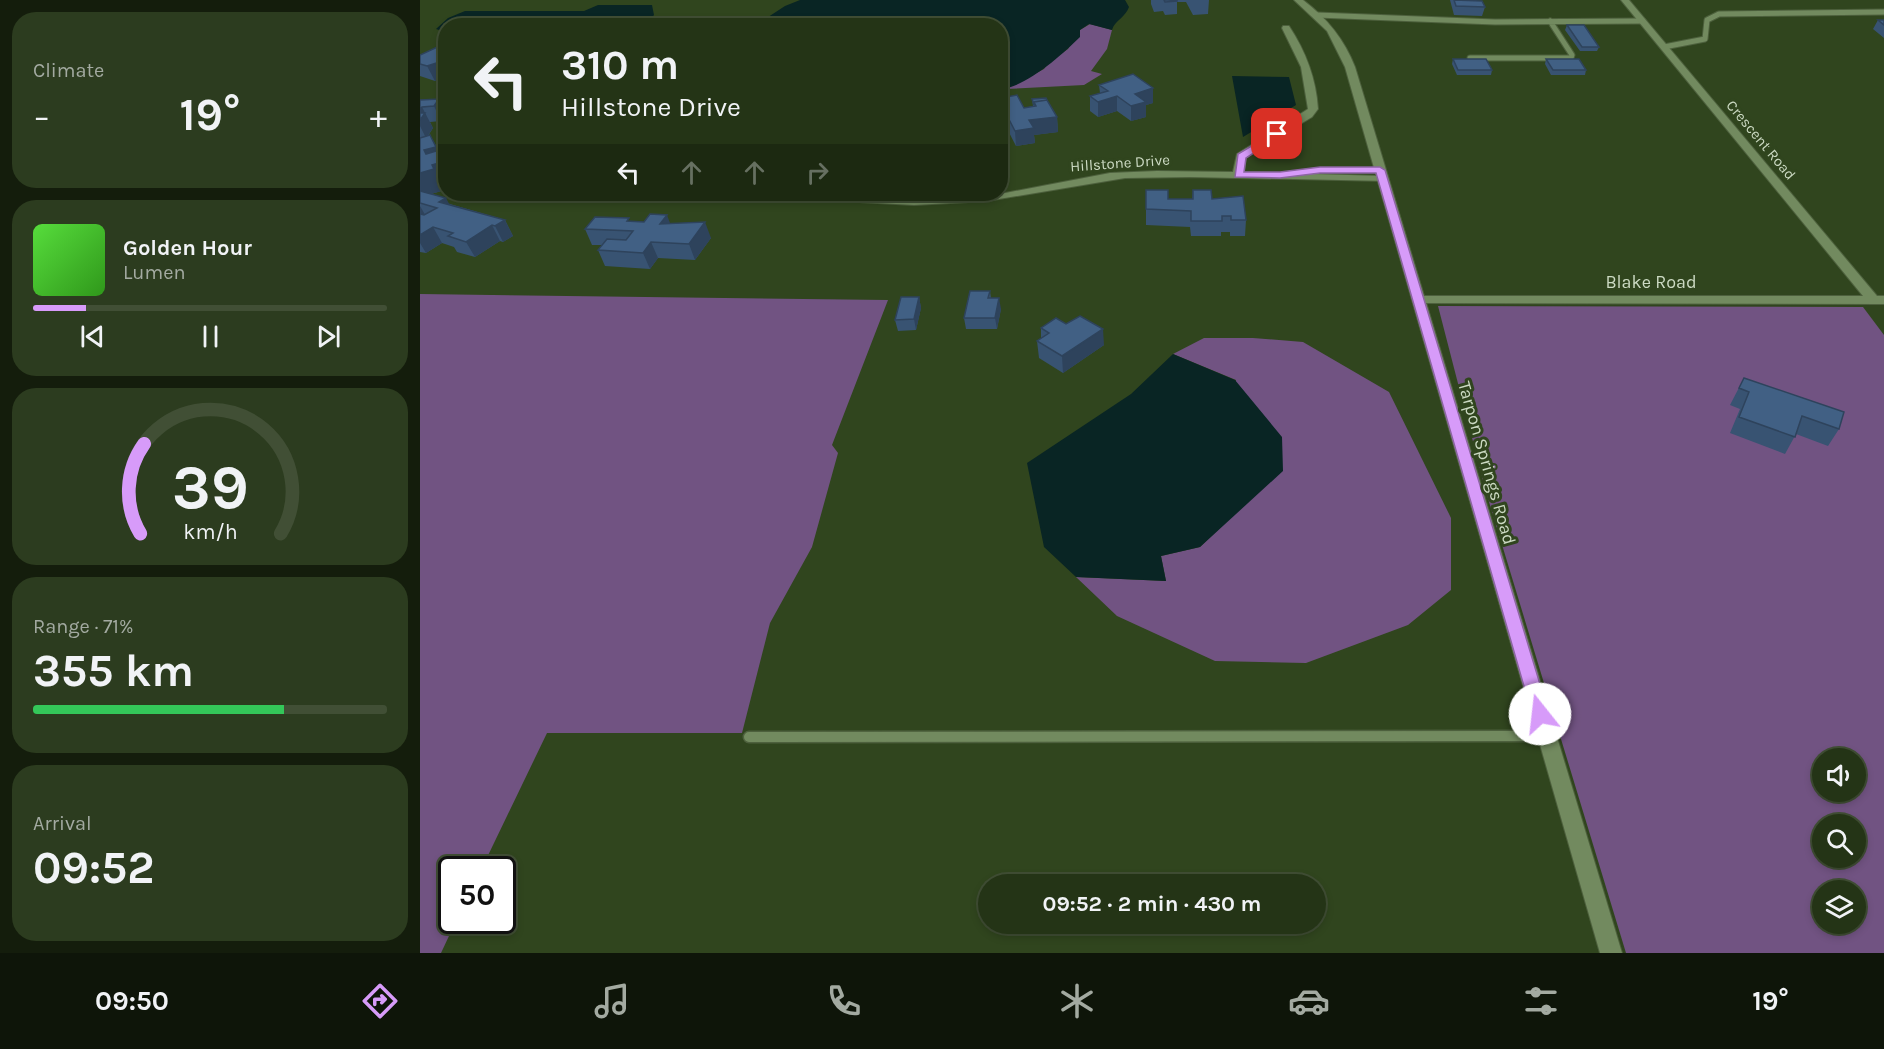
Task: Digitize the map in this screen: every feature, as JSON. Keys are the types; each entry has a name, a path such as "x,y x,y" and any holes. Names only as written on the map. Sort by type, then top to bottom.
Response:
{"street":[{"name":"Tarpon Springs Road","path":"1298,0 1317,15 1343,47 1611,953"},
{"name":"Crescent Road","path":"1625,0 1879,300"},
{"path":"1238,174 1241,156 1308,115 1313,109 1304,62 1295,40 1286,28"},
{"name":"Hillstone Drive","path":"1008,194 1103,177 1382,174"},
{"name":"Blake Road","path":"1419,300 1879,300"}],"lane":[{"path":"1664,47 1705,39 1707,20 1719,14 1884,12"},
{"path":"1317,15 1643,21"},
{"path":"1470,58 1570,58 1572,55 1550,21"},
{"path":"749,737 1547,736"}],"shaded area":[{"path":"1090,24 1112,30 1107,49 1091,71 1102,74 1084,85 1008,89 1044,69 1050,61 1068,49 1080,30"},
{"path":"420,294 888,300 832,445 838,453 812,547 770,623 742,733 547,733 488,856 438,856 438,934 450,934 441,953 420,953"},
{"path":"1438,306 1863,307 1884,335 1884,953 1626,953 1486,492"},
{"path":"1204,338 1253,338 1303,342 1389,392 1451,518 1451,590 1408,625 1306,663 1215,661 1117,616 1076,577 1166,581 1161,556 1200,547 1222,526 1236,380 1173,354"}],"water":[{"path":"800,0 1125,0 1129,7 1112,30 1089,24 1080,30 1080,37 1043,69 1021,83 1008,88 1008,18 767,18 785,6"},
{"path":"598,5 652,5 654,15 652,18 448,18 465,11 584,11"},
{"path":"1232,76 1289,77 1296,105 1243,137"},
{"path":"1173,354 1235,380 1282,437 1283,471 1200,547 1161,556 1166,581 1076,577 1044,547 1027,463 1131,394"}],"building":[{"path":"1454,0 1482,1 1485,7 1456,6"},
{"path":"1567,25 1584,25 1599,47 1582,47"},
{"path":"438,47 438,63 427,66 420,64 420,55"},
{"path":"1453,59 1486,59 1492,70 1458,70"},
{"path":"1546,59 1579,59 1586,70 1553,70"},
{"path":"1133,74 1153,88 1135,94 1146,102 1131,106 1117,96 1098,102 1090,96 1108,91 1099,85"},
{"path":"1017,95 1024,108 1036,106 1034,102 1047,100 1057,117 1029,120 1034,128 1015,131 1008,118 1008,97"},
{"path":"1046,98 1047,100 1034,102 1034,105 1032,99"},
{"path":"438,99 434,106 420,109 420,100"},
{"path":"430,135 436,147 424,150 426,154 436,151 438,163 432,165 434,169 420,173 420,138"},
{"path":"1146,190 1168,190 1168,199 1193,199 1193,190 1211,190 1212,199 1243,196 1246,220 1231,220 1231,216 1222,216 1222,221 1191,221 1191,211 1146,209"},
{"path":"420,191 438,196 438,201 441,201 439,202 505,220 495,226 492,225 466,242 448,236 453,233 433,227 420,235 420,214 424,215 437,208 420,203"},
{"path":"650,214 667,215 660,224 705,222 689,244 651,242 643,253 598,250 607,239 626,240 633,231 585,229 595,217 629,218 627,221 644,222"},
{"path":"970,291 990,291 988,298 999,298 995,318 964,318"},
{"path":"901,297 919,297 914,319 895,320"},
{"path":"1080,316 1103,329 1062,356 1037,341 1049,333 1041,328 1056,318 1066,324"},
{"path":"1744,378 1844,412 1839,429 1802,416 1795,437 1739,417 1749,392 1739,388"}],"route":[{"path":"1277,134 1241,156 1238,174 1280,175 1320,170 1380,170 1540,714"}]}
